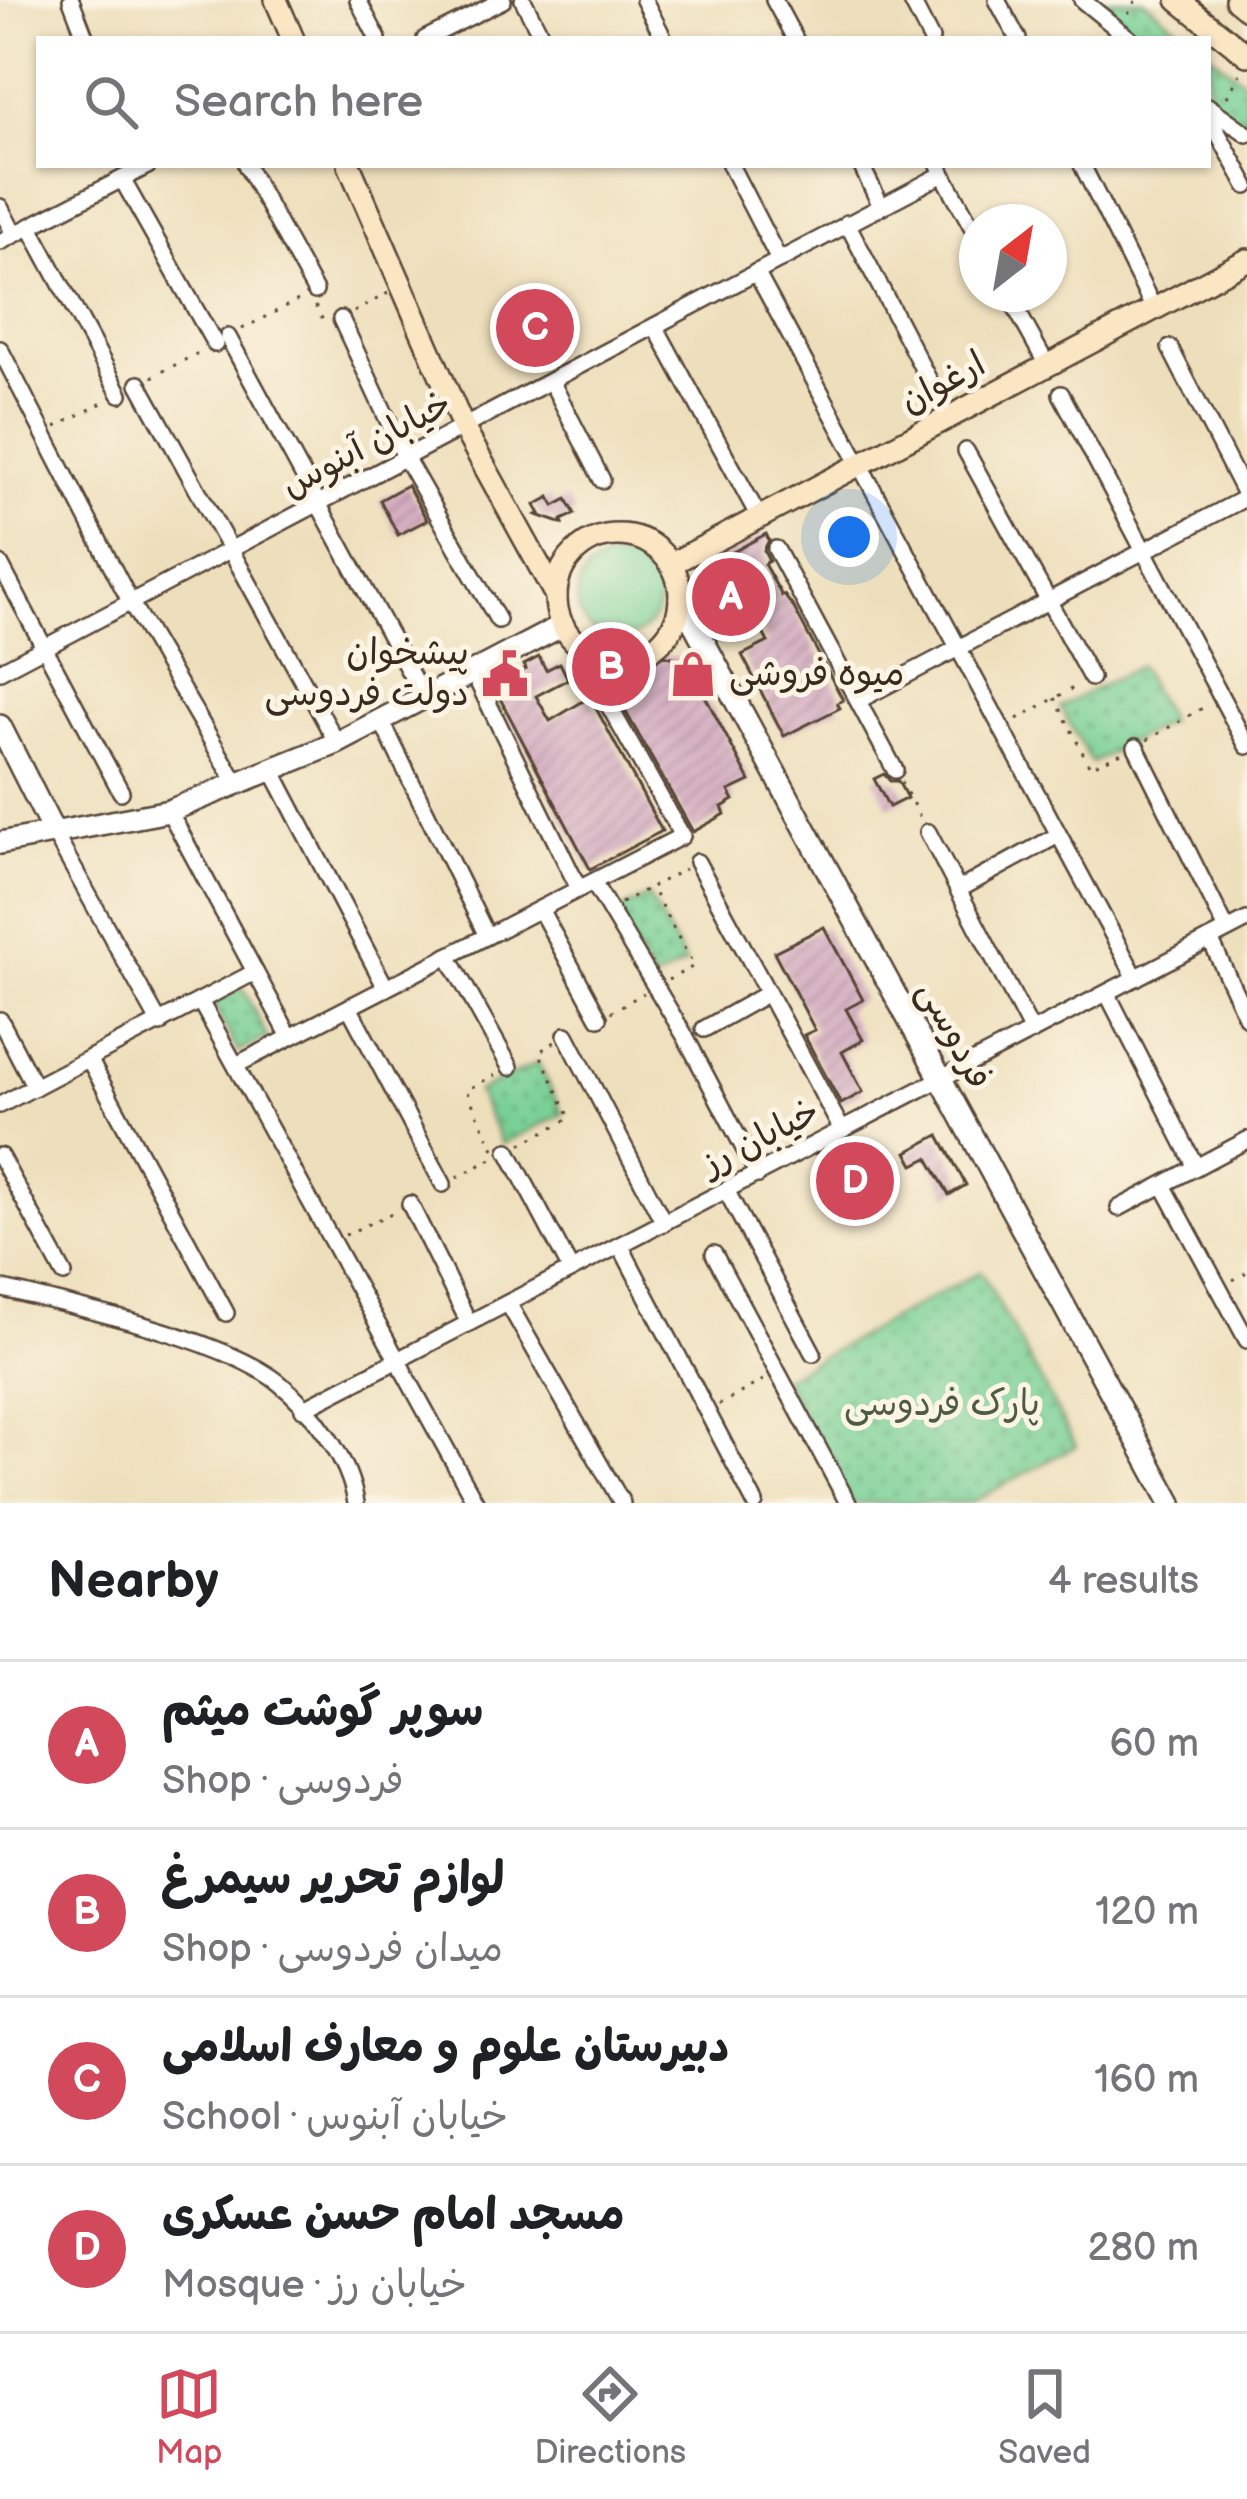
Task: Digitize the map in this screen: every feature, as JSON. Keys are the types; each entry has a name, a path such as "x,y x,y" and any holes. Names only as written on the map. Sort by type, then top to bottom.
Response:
{"main road":[{"path":"276,0 292,36"},
{"path":"1178,0 1247,59"},
{"path":"1236,0 1247,9"},
{"path":"350,168 464,429 556,596 567,631 603,657 640,656 669,633 680,598 670,564 644,541 610,536 593,541 567,563 556,596"},
{"name":"ارغوان","path":"670,564 1246,262"}],"street":[{"path":"71,0 85,36"},
{"path":"358,0 376,36"},
{"path":"429,36 470,7 503,0"},
{"path":"523,0 541,36"},
{"path":"644,0 662,36"},
{"path":"775,0 793,36"},
{"path":"911,0 929,36"},
{"path":"997,0 1016,36"},
{"path":"1082,0 1124,34"},
{"path":"1211,111 1247,134"},
{"path":"1211,111 1247,186"},
{"path":"248,168 315,291"},
{"path":"732,168 779,260"},
{"path":"862,168 881,206"},
{"path":"1084,168 1154,309"},
{"path":"941,169 960,204"},
{"name":"خیابان آبنوس","path":"0,671 464,429 848,224 941,169"},
{"path":"15,234 135,170 221,340 319,504 422,695"},
{"path":"0,207 121,394"},
{"path":"848,224 935,392"},
{"path":"756,272 1136,978"},
{"path":"1018,312 1047,365"},
{"path":"341,319 406,459 497,620"},
{"path":"655,326 759,518"},
{"path":"859,700 1247,497 1170,348"},
{"path":"0,349 131,603 237,784"},
{"path":"551,382 602,479"},
{"path":"139,384 337,743"},
{"path":"1061,394 1247,746"},
{"path":"966,451 1091,678"},
{"path":"776,549 895,770"},
{"path":"0,564 121,792"},
{"name":"فردوسی","path":"680,598 1171,1503"},
{"path":"0,843 169,811 337,743 422,695 567,631 682,836 236,1064"},
{"path":"472,672 586,885 610,910 758,1174"},
{"path":"380,720 487,936"},
{"path":"0,726 160,1024"},
{"path":"1136,747 1227,930"},
{"path":"272,770 386,988"},
{"path":"169,811 290,1037"},
{"path":"928,832 1032,1032"},
{"path":"958,890 1051,839"},
{"path":"697,862 842,1130"},
{"path":"540,909 599,1018"},
{"name":"خیابان رز","path":"303,1409 1247,920"},
{"path":"1210,939 1247,1018"},
{"path":"448,956 510,1067"},
{"path":"0,1105 255,972"},
{"path":"704,1028 768,993"},
{"path":"1107,993 1196,1167"},
{"path":"200,1001 476,1503"},
{"path":"349,1007 443,1184"},
{"path":"0,1020 34,1087"},
{"path":"566,1035 664,1222"},
{"path":"88,1059 226,1313"},
{"path":"1119,1208 1247,1140"},
{"path":"502,1154 571,1270"},
{"path":"0,1156 64,1274"},
{"path":"1163,1185 1247,1340"},
{"path":"726,1190 813,1353"},
{"path":"410,1204 469,1323"},
{"path":"620,1245 755,1503"},
{"path":"714,1254 848,1503"},
{"path":"0,1288 212,1347 277,1382 327,1434 353,1486 356,1503"},
{"path":"508,1303 622,1503"}],"path":[{"path":"1124,34 1136,0"},
{"path":"1211,111 1247,59"},
{"path":"139,384 315,291"},
{"path":"44,434 121,394"},
{"path":"1000,728 1091,678"},
{"path":"1055,698 1090,767 1136,747 1221,698"},
{"path":"895,770 928,832"},
{"path":"610,910 697,862"},
{"path":"599,1018 694,966 651,887"},
{"path":"502,1154 466,1090 566,1035"},
{"path":"443,1184 570,1118 539,1052"},
{"path":"333,1241 410,1204"},
{"path":"707,1412 778,1372"}],"green space":[{"path":"1087,0 1144,0 1188,36 1131,36"},
{"path":"1211,54 1247,83 1247,128 1211,99"},
{"path":"618,557 647,569 659,598 647,627 618,639 589,627 577,598 589,569"},
{"path":"1139,666 1169,721 1092,763 1060,707"},
{"path":"648,896 686,964 653,981 616,913"},
{"path":"243,988 267,1037 238,1052 213,1003"},
{"path":"538,1063 563,1114 502,1144 477,1092"},
{"name":"پارک فردوسی","path":"981,1271 1076,1446 970,1503 850,1503 782,1378"}],"building":[{"path":"407,485 427,520 398,535 380,500"},
{"path":"550,497 554,506 567,499 575,514 562,520 563,524 537,515 535,505"},
{"path":"766,534 769,540 764,550 769,561 764,564 794,608 843,700 837,703 840,708 784,736 742,655 768,642 756,620 732,633 714,599 738,586 722,558"},
{"path":"658,654 686,660 750,781 729,791 734,800 722,807 725,814 693,832 609,682"},
{"path":"539,657 546,670 560,663 568,679 536,696 550,721 590,697 662,831 590,869 494,687"},
{"path":"884,774 898,781 907,798 889,807 874,779"},
{"path":"824,927 863,1000 846,1009 863,1040 842,1052 863,1092 841,1104 804,1035 815,1030 774,952"},
{"path":"939,1135 966,1185 949,1195 928,1158 914,1165 907,1152"}],"place":[{"name":"دبیرستان علوم و معارف اسلامی","path":"535,328"},
{"name":"سوپر گوشت میثم","path":"731,597"},
{"name":"لوازم تحریر سیمرغ","path":"611,667"},
{"name":"پیشخوان دولت فردوسی","path":"505,674"},
{"name":"میوه فروشی","path":"693,674"},
{"name":"مسجد امام حسن عسکری","path":"855,1181"}]}
